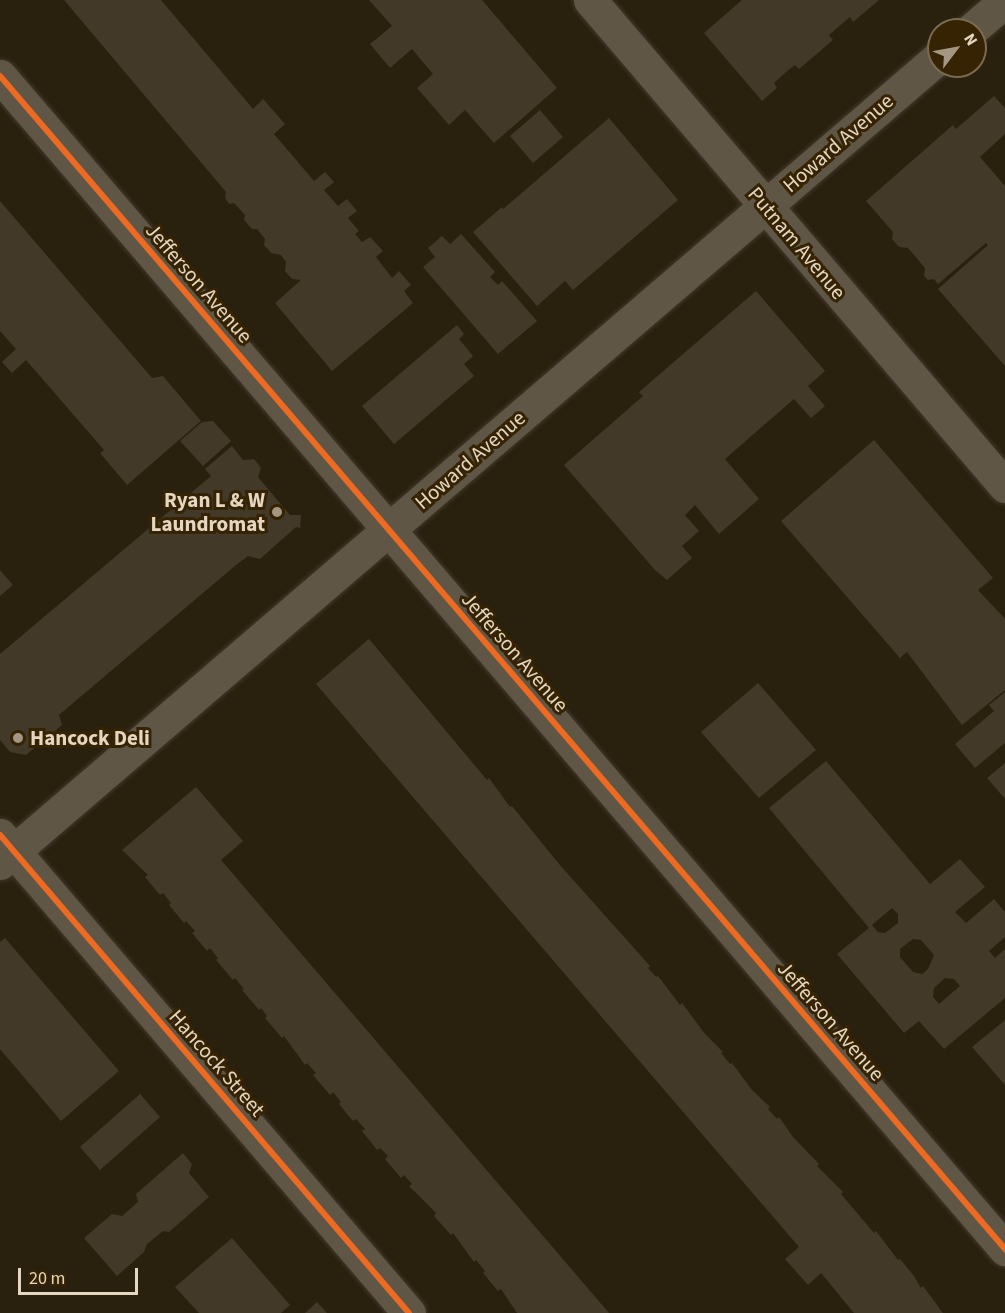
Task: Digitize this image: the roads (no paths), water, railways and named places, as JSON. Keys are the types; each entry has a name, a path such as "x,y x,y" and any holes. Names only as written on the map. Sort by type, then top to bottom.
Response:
{"street":[{"name":"Putnam Avenue","path":"590,0 1005,486"},
{"path":"985,18 1005,0"},
{"name":"Howard Avenue","path":"4,850 389,530 927,67"},
{"name":"Jefferson Avenue","path":"0,76 1005,1249"},
{"name":"Hancock Street","path":"4,850 409,1313"}],"place":[{"name":"Ryan L & W Laundromat","path":"277,512"},
{"name":"Hancock Deli","path":"18,738"}]}
